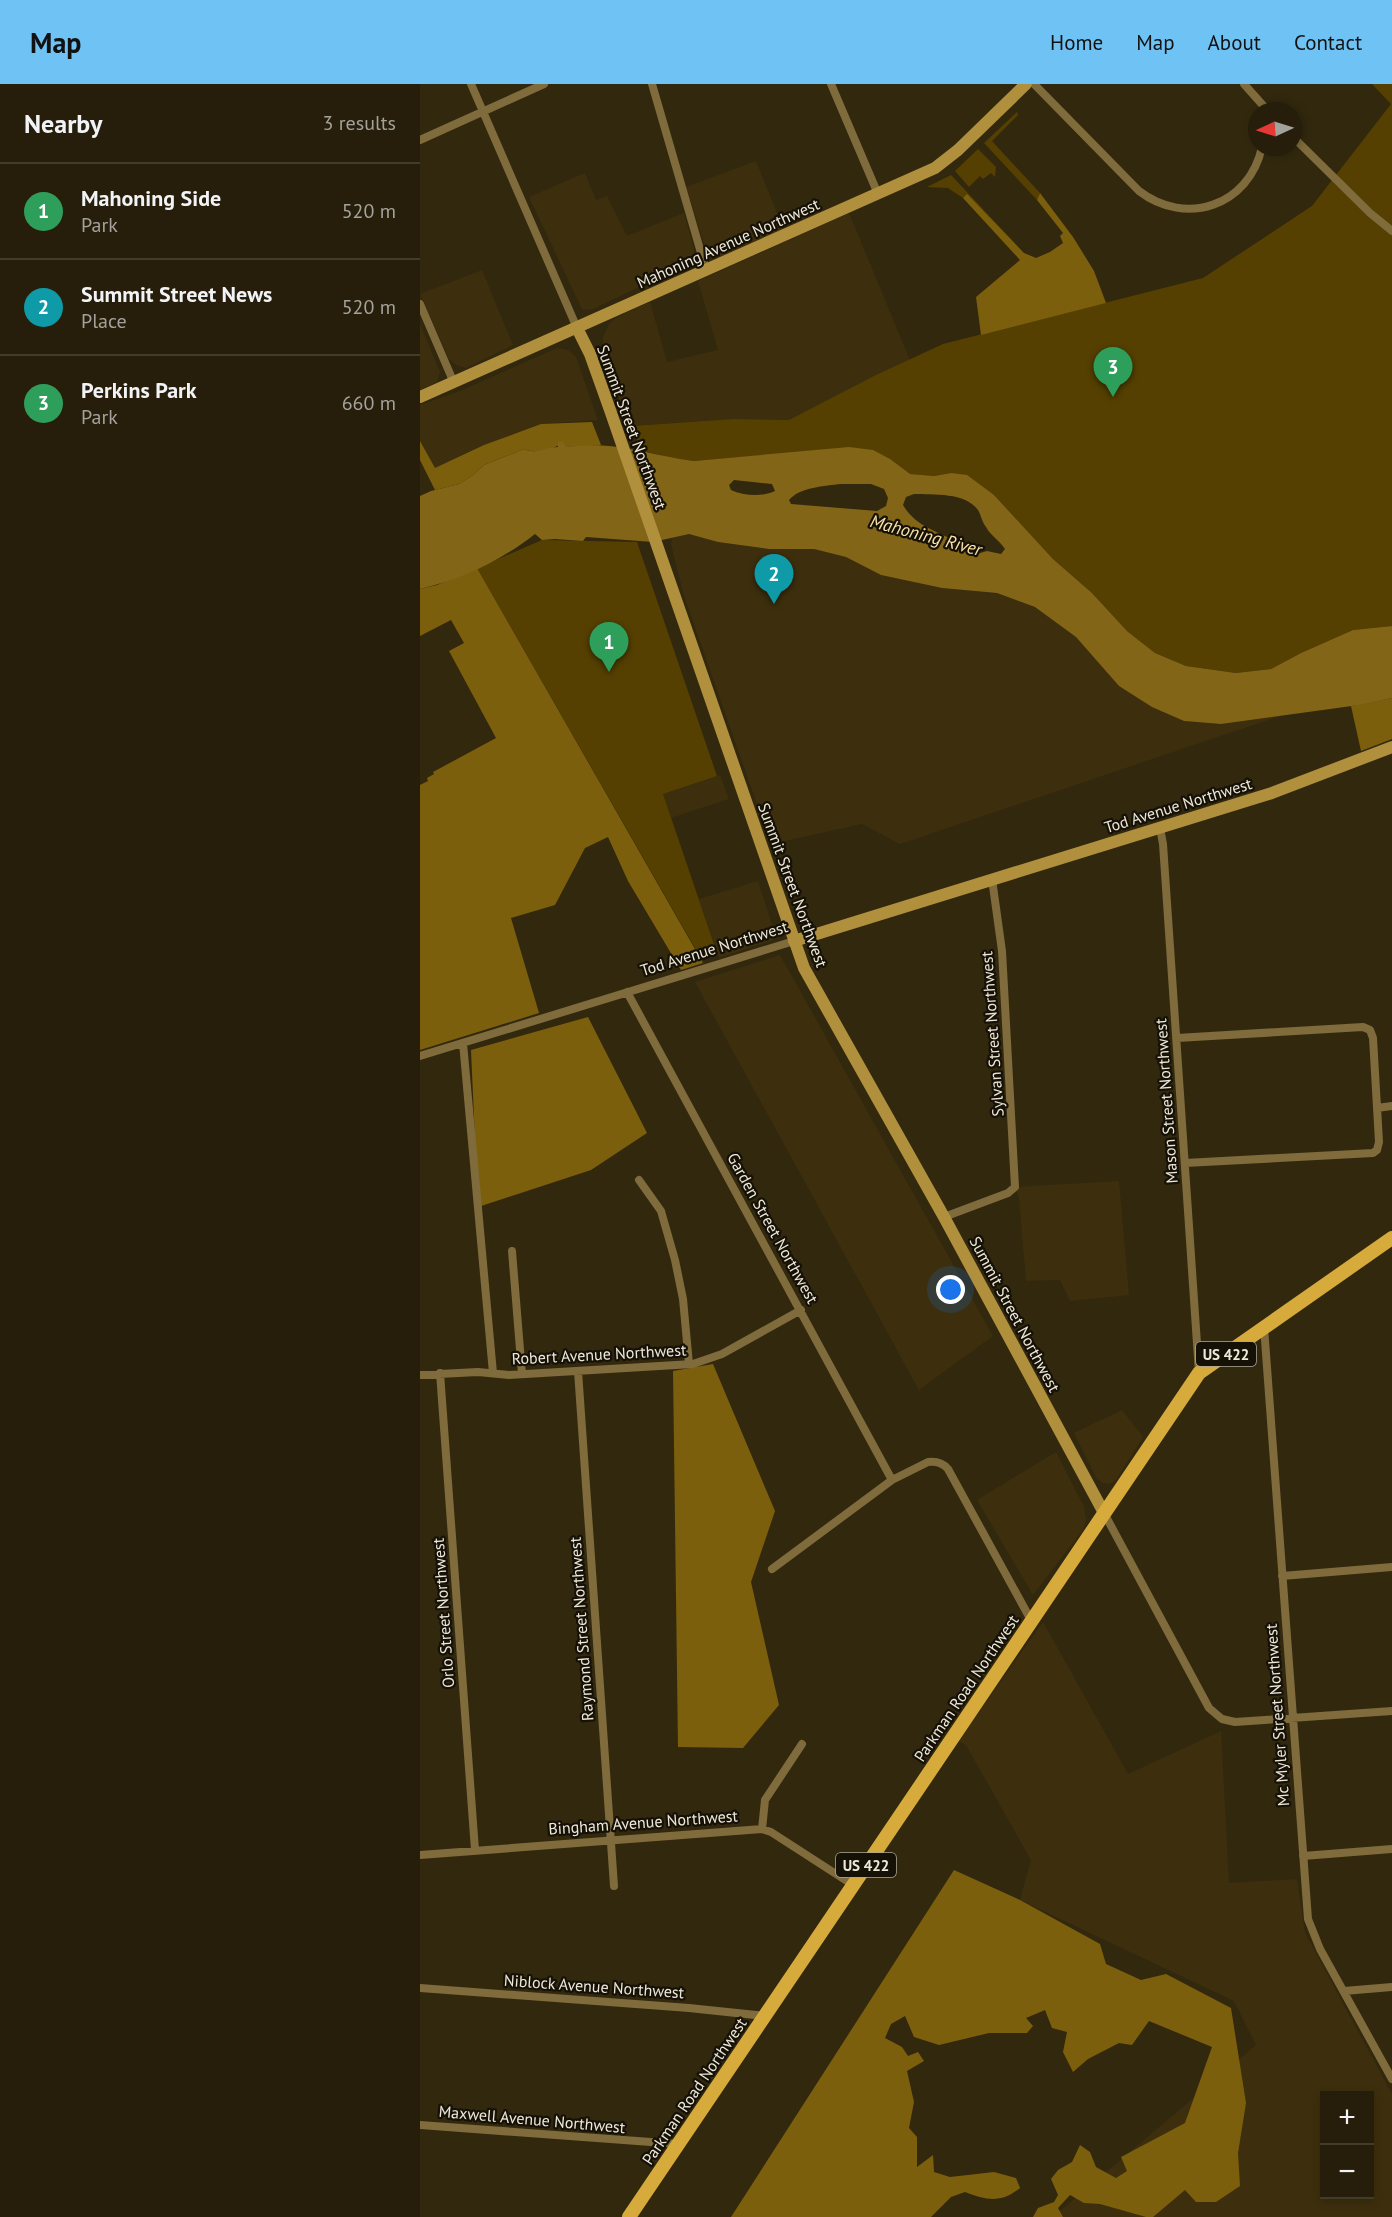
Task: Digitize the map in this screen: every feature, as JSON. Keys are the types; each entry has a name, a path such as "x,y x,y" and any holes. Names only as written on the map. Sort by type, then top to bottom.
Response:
{"main road":[{"name":"Mahoning Avenue Northwest","path":"420,397 935,168 948,159 1026,84"},
{"name":"Summit Street Northwest","path":"577,328 590,354 794,941 812,983 944,1217 1104,1513"},
{"name":"Tod Avenue Northwest","path":"794,941 1304,783 1392,747"},
{"name":"Parkman Road Northwest","path":"629,2217 1199,1373 1392,1238"}],"street":[{"name":"Summit Street Northwest","path":"471,84 577,328"},
{"path":"420,140 544,84"},
{"path":"652,84 706,270"},
{"path":"831,84 878,194"},
{"path":"1034,84 1139,191 1168,207 1198,209 1228,198 1241,188 1251,175 1258,156"},
{"path":"1244,84 1260,102"},
{"path":"1302,146 1370,213 1392,231"},
{"path":"420,304 454,383"},
{"name":"Mason Street Northwest","path":"1160,828 1177,1038 1199,1373"},
{"name":"Sylvan Street Northwest","path":"944,1217 1008,1194 1015,1187 1002,951 992,879"},
{"name":"Tod Avenue Northwest","path":"420,1056 794,941"},
{"name":"Garden Street Northwest","path":"627,992 892,1480"},
{"path":"1177,1038 1367,1028 1373,1038 1379,1142 1377,1150 1373,1153 1185,1163"},
{"path":"420,1375 493,1372 463,1043"},
{"path":"1377,1107 1392,1106"},
{"path":"639,1180 661,1211 675,1260 689,1364"},
{"path":"512,1251 522,1374"},
{"name":"Robert Avenue Northwest","path":"493,1372 522,1374 689,1364 722,1354 801,1310"},
{"name":"Mc Myler Street Northwest","path":"1264,1327 1306,1898 1312,1931 1392,2079"},
{"name":"Raymond Street Northwest","path":"578,1371 614,1886"},
{"name":"Orlo Street Northwest","path":"440,1373 475,1850"},
{"path":"772,1569 892,1480 928,1462 938,1462 948,1470 1032,1622"},
{"name":"Summit Street Northwest","path":"1104,1513 1209,1708 1216,1716 1235,1722 1292,1719"},
{"path":"1282,1576 1392,1567"},
{"path":"1292,1719 1392,1711"},
{"path":"762,1829 765,1800 802,1744"},
{"name":"Bingham Avenue Northwest","path":"420,1855 762,1829 771,1832 853,1885"},
{"path":"1303,1856 1392,1849"},
{"path":"1344,1991 1392,1987"},
{"name":"Niblock Avenue Northwest","path":"420,1988 689,2008 765,2016"},
{"name":"Maxwell Avenue Northwest","path":"420,2125 678,2144"}],"shaded area":[{"path":"1372,84 1392,84 1392,626 1353,630 1271,669 1236,673 1186,666 1155,653 1127,631 1092,593 1053,559 994,495 951,473 934,476 909,474 767,455 694,461 641,450 632,426 733,419 789,420 876,375 943,344 1203,278 1312,206 1391,104"},
{"path":"1017,112 1018,115 992,141 1040,193 1037,200 984,143"},
{"path":"978,149 996,167 995,177 991,173 983,179 980,176 969,187 955,171"},
{"path":"756,161 784,230 719,258 710,255 706,250 686,187"},
{"path":"585,173 596,200 607,196 627,236 684,213 696,257 694,261 591,310 582,309 529,197"},
{"path":"951,175 1024,253 967,195 963,198 948,188 927,187"},
{"path":"1040,193 1073,237 1094,271 1106,303 981,335 976,297 1020,260 963,198 967,194 1024,253 1036,258 1063,243 1060,236 1063,233 1037,200"},
{"path":"849,213 910,360 789,420 733,419 628,426 603,354 603,337 610,323 617,317 650,302 667,362 718,350 698,281"},
{"path":"482,270 513,345 466,368 456,365 449,359 420,294"},
{"path":"420,324 440,372 437,382 420,390"},
{"path":"557,348 568,350 576,357 598,420 541,424 484,445 435,469 420,441 420,405 460,391"},
{"path":"592,422 601,445 567,447 563,442 545,450 524,449 484,465 459,484 435,490 420,460 420,441 435,468 484,445 541,424"},
{"path":"689,534 718,542 769,549 814,549 846,557 881,575 942,588 997,593 1036,607 1076,637 1119,686 1184,721 1221,724 1280,716 900,844 862,824 771,844 684,596 671,544 673,536"},
{"path":"542,540 637,542 717,776 663,794 716,950 699,955 477,568"},
{"path":"477,568 703,963 681,970 628,881 608,837 585,848 555,905 511,918 539,1013 420,1050 420,785 428,781 427,778 434,774 433,772 496,738 449,651 464,643 451,620 420,636 420,589 437,585"},
{"path":"1392,698 1392,739 1361,751 1351,706"},
{"path":"720,775 729,799 671,818 663,794"},
{"path":"758,881 775,935 773,940 719,958 699,899"},
{"path":"780,955 993,1336 919,1390 695,982"},
{"path":"588,1017 647,1133 591,1170 478,1207 471,1050"},
{"path":"1119,1181 1129,1295 1070,1301 1060,1280 1026,1281 1019,1198 1015,1187"},
{"path":"713,1364 775,1511 751,1582 779,1705 743,1748 678,1747 673,1371"},
{"path":"1122,1410 1143,1437 1116,1480 1109,1484 1103,1483 1097,1479 1074,1433"},
{"path":"1056,1452 1084,1507 1086,1520 1083,1530 1033,1595 977,1500"},
{"path":"1043,1622 1128,1774 1221,1731 1229,1883 1297,1879 1305,1933 1392,2094 1392,2217 1053,2217 1256,2045 1234,2001 1020,1900 1031,1860 966,1745 958,1741"},
{"path":"954,1870 1020,1900 1100,1944 1106,1964 1141,1980 1166,1974 1231,2008 1246,2103 1238,2153 1240,2186 1216,2202 1196,2202 1185,2190 1153,2217 1100,2204 1084,2203 1070,2195 1058,2208 1063,2217 1033,2217 1038,2208 1054,2202 1058,2195 1051,2179 1058,2170 1072,2162 1080,2145 1090,2152 1096,2167 1116,2178 1127,2171 1121,2157 1185,2123 1212,2047 1149,2021 1132,2045 1119,2043 1088,2059 1073,2072 1063,2052 1067,2032 1052,2028 1045,2010 1026,2018 1033,2026 1027,2033 989,2033 939,2045 914,2037 905,2016 891,2024 885,2038 902,2047 908,2056 918,2052 924,2061 907,2071 914,2102 909,2128 917,2137 917,2167 933,2155 934,2172 950,2177 994,2172 1016,2178 1020,2188 1006,2196 993,2199 965,2192 951,2197 931,2217 731,2217"}],"water":[{"name":"Mahoning River","path":"563,441 567,447 601,445 694,461 849,447 873,450 910,474 967,475 994,495 1053,559 1092,593 1127,631 1155,653 1186,666 1236,673 1271,669 1353,630 1392,626 1392,698 1359,705 1221,724 1184,721 1152,707 1119,686 1076,637 1035,607 997,593 942,588 881,575 846,557 814,549 769,549 718,542 689,534 653,542 586,537 583,541 542,540 535,534 480,568 420,589 420,496 459,484 484,465 524,449 537,451 558,447 558,442","holes":["734,480 772,484 775,491 759,495 742,494 731,490 729,485","871,484 884,489 888,498 886,506 877,511 791,504 789,500 800,492 820,487","914,494 940,495 965,500 978,510 983,523 1005,549 1001,554 987,551 970,556 957,542 914,518 903,505 906,497"]}],"place":[{"name":"Perkins Park","path":"1113,397"},
{"name":"Summit Street News","path":"774,604"},
{"name":"Mahoning Side","path":"609,672"}]}
